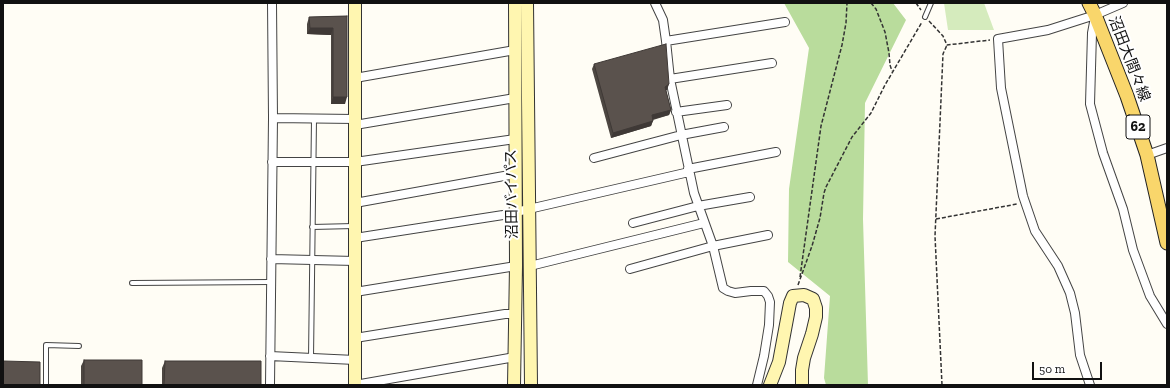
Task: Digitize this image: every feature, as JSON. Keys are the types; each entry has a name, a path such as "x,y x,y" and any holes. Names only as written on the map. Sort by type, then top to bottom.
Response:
{"main road":[{"name":"沼田大間々線","path":"1089,3 1127,96 1147,155 1167,243"}],"street":[{"path":"270,385 273,118 272,3"},
{"path":"355,3 355,385 515,357"},
{"name":"沼田バイパス","path":"514,385 516,266 515,3"},
{"name":"沼田バイパス","path":"527,3 531,385"},
{"path":"655,3 662,20 670,80 688,170 698,206 713,246 723,288 728,292 735,293 764,291 770,302 769,325 757,385"},
{"path":"1090,385 1080,355 1075,313 1070,293 1058,266 1035,231 1025,202 1001,88 998,39 1048,30 1095,15 1123,3"},
{"path":"1095,15 1092,33 1090,104 1103,153 1123,209 1133,250 1150,296 1167,324"},
{"path":"666,41 785,22"},
{"path":"355,78 515,50"},
{"path":"670,80 772,63"},
{"path":"273,118 314,118 355,122 515,98"},
{"path":"676,112 727,105"},
{"path":"594,158 681,135 724,127"},
{"path":"272,162 355,162 515,139"},
{"path":"1147,155 1167,148"},
{"path":"355,232 516,212 688,170 776,152"},
{"path":"355,203 515,174"},
{"path":"633,223 698,206 750,197"},
{"path":"530,266 704,222"},
{"path":"630,269 713,246 768,235"},
{"path":"271,259 355,261"},
{"path":"355,292 516,266"},
{"path":"770,385 779,362 790,303 793,296 804,294 813,299 816,308 816,317 804,358 802,385"},
{"path":"355,338 505,314 515,314"},
{"path":"270,356 355,360"}],"lane":[{"path":"925,17 931,3"},
{"path":"311,358 314,118"},
{"path":"312,227 355,232"},
{"path":"132,284 271,282"},
{"path":"46,385 46,345 79,346"}],"path":[{"path":"800,279 821,126 842,45 846,23 847,3"},
{"path":"871,3 876,9 885,32 892,72"},
{"path":"793,296 812,246 820,218 826,187 852,137 872,113 892,72 925,17 943,36 947,45 943,54 935,236 942,385"},
{"path":"947,45 998,39"},
{"path":"936,219 1025,202"}],"green space":[{"path":"784,3 893,3 906,20 865,103 863,219 868,385 826,385 824,378 830,296 788,262 789,189 809,48"},
{"path":"944,3 984,3 994,30 948,30"}],"building":[{"path":"347,16 347,97 333,97 333,28 310,28 309,17"},
{"path":"666,44 669,84 665,87 671,110 652,115 653,121 613,133 594,64"},
{"path":"84,360 142,360 142,385 84,385"},
{"path":"3,361 40,362 40,385 3,385"},
{"path":"165,361 261,361 261,385 164,385"}]}
